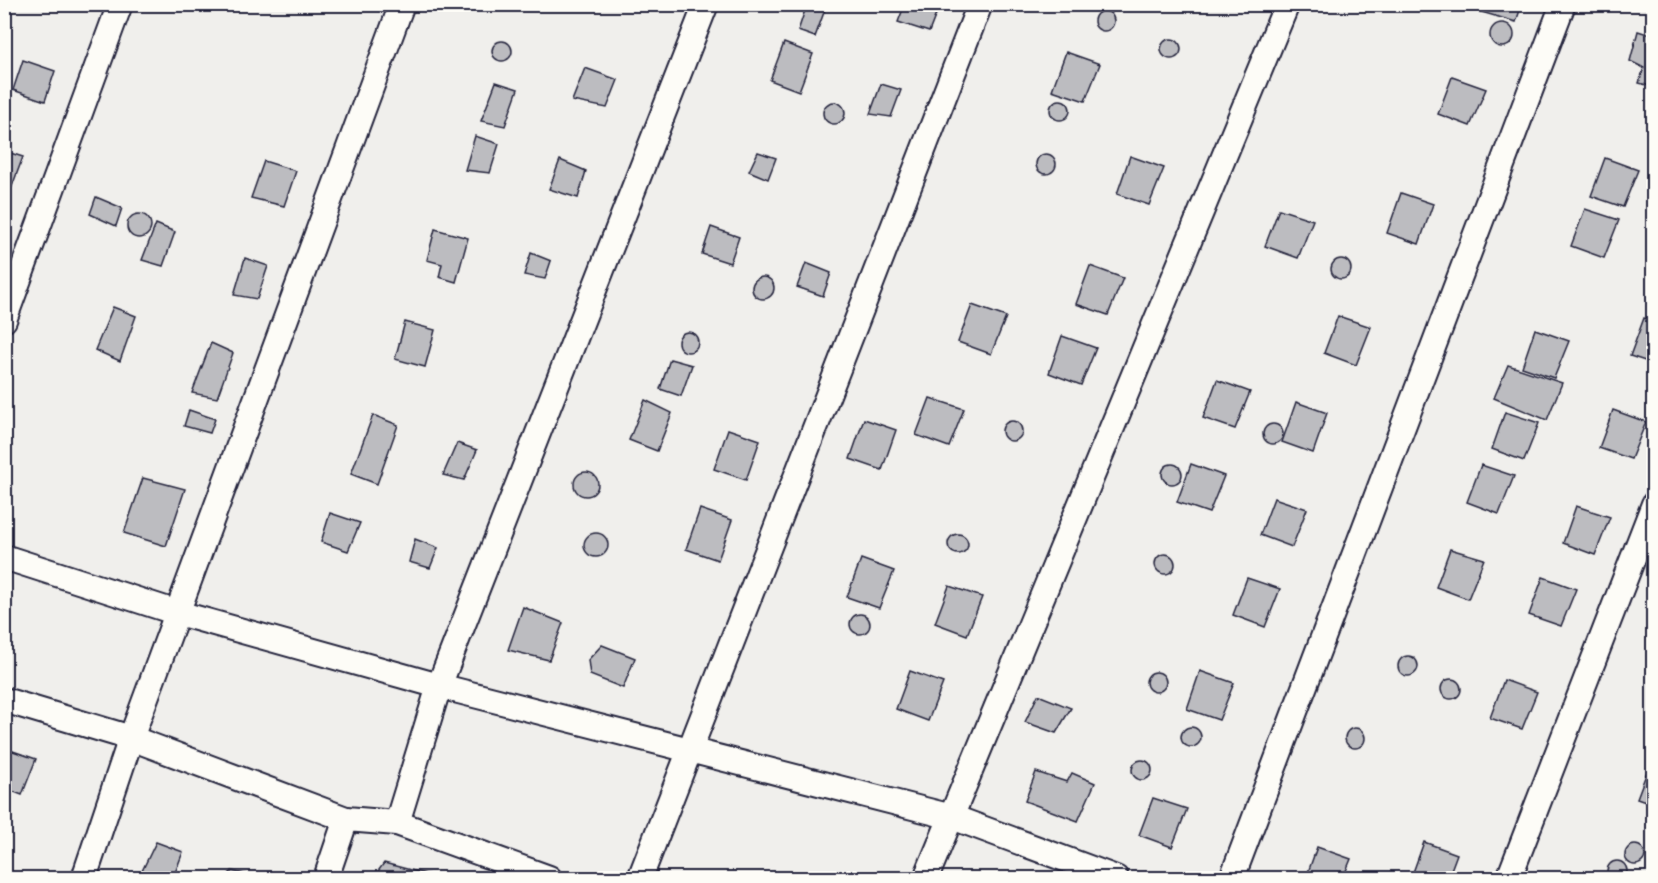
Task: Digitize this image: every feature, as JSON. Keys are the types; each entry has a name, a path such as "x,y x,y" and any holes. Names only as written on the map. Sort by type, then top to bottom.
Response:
{"street":[{"path":"4,320 120,4"},
{"path":"84,879 131,738 402,4"},
{"path":"397,823 439,686 706,4"},
{"path":"640,879 980,4"},
{"path":"926,879 1287,4"},
{"path":"1232,879 1563,4"},
{"path":"1509,879 1653,504"},
{"path":"4,557 178,613 439,686 952,817 1116,879"},
{"path":"4,699 131,738 346,819 397,823 549,879"},
{"path":"326,879 346,819"}],"building":[{"path":"807,4 827,4 815,37 798,31"},
{"path":"905,4 940,4 929,32 898,22"},
{"path":"1472,4 1522,4 1516,22 1471,9"},
{"path":"1100,11 1108,11 1114,17 1114,25 1108,31 1100,31 1094,25 1094,17"},
{"path":"1502,23 1510,27 1514,35 1510,43 1502,47 1494,43 1490,35 1494,27"},
{"path":"1638,31 1654,36 1654,87 1639,83 1644,68 1630,61"},
{"path":"1167,39 1175,39 1181,45 1181,53 1175,59 1167,59 1161,53 1161,45"},
{"path":"498,41 506,41 512,47 512,55 506,61 498,61 492,55 492,47"},
{"path":"784,43 813,54 799,91 770,80"},
{"path":"1066,52 1100,64 1085,101 1052,90"},
{"path":"23,60 55,71 45,101 13,90"},
{"path":"585,68 618,80 607,108 572,101"},
{"path":"1452,77 1486,89 1470,126 1438,114"},
{"path":"496,82 518,89 505,126 481,121"},
{"path":"881,84 901,90 891,117 870,114"},
{"path":"1056,100 1064,100 1070,106 1070,114 1064,120 1056,120 1050,114 1050,106"},
{"path":"834,102 842,105 845,113 842,121 834,124 826,121 823,113 826,105"},
{"path":"475,136 499,144 490,173 465,170"},
{"path":"4,151 23,157 11,189 4,186"},
{"path":"758,152 776,158 768,179 749,171"},
{"path":"1042,154 1050,154 1056,160 1056,168 1050,174 1042,174 1036,168 1036,160"},
{"path":"1130,156 1164,168 1149,205 1117,194"},
{"path":"1605,158 1638,170 1623,207 1591,196"},
{"path":"560,160 586,171 578,198 549,189"},
{"path":"264,161 296,171 284,206 251,198"},
{"path":"1401,193 1433,204 1419,244 1387,233"},
{"path":"96,197 122,208 116,226 90,214"},
{"path":"1279,209 1313,220 1298,258 1265,246"},
{"path":"1585,209 1619,220 1604,258 1571,246"},
{"path":"139,214 148,217 151,226 148,235 139,238 130,235 127,226 130,217"},
{"path":"156,224 175,232 163,266 142,260"},
{"path":"711,227 739,237 730,263 702,254"},
{"path":"435,229 468,238 456,282 439,277 442,264 427,260"},
{"path":"531,253 551,261 545,279 524,275"},
{"path":"245,258 268,266 257,299 234,295"},
{"path":"1337,259 1345,259 1351,265 1351,273 1345,279 1337,279 1331,273 1331,265"},
{"path":"806,263 831,273 823,296 797,287"},
{"path":"1090,266 1123,278 1108,315 1076,304"},
{"path":"763,277 771,280 774,288 771,296 763,299 755,296 752,288 755,280"},
{"path":"972,305 1006,317 991,354 958,342"},
{"path":"113,307 136,316 120,361 95,350"},
{"path":"1338,316 1371,327 1356,365 1324,353"},
{"path":"1644,318 1654,322 1654,364 1630,356"},
{"path":"405,322 435,330 425,367 395,359"},
{"path":"1535,329 1569,341 1554,378 1522,367"},
{"path":"684,332 692,332 698,338 698,346 692,352 684,352 678,346 678,338"},
{"path":"1062,336 1096,348 1081,385 1049,373"},
{"path":"211,343 233,353 217,398 192,393"},
{"path":"670,359 692,365 681,396 660,389"},
{"path":"1508,365 1562,383 1547,420 1494,398"},
{"path":"1217,380 1250,392 1235,429 1203,418"},
{"path":"930,398 964,409 949,447 916,435"},
{"path":"645,400 672,413 657,451 629,440"},
{"path":"1296,402 1327,413 1313,453 1282,442"},
{"path":"189,410 215,419 210,433 184,426"},
{"path":"1613,410 1646,422 1631,459 1599,448"},
{"path":"1505,412 1539,423 1524,461 1492,449"},
{"path":"373,415 398,425 377,484 351,474"},
{"path":"864,419 896,430 882,470 850,459"},
{"path":"1008,421 1016,421 1022,427 1022,435 1016,441 1008,441 1002,435 1002,427"},
{"path":"1269,424 1277,424 1283,430 1283,438 1277,444 1269,444 1263,438 1263,430"},
{"path":"728,429 760,440 746,480 714,469"},
{"path":"457,443 477,450 464,480 443,475"},
{"path":"1168,464 1176,464 1182,470 1182,478 1176,484 1168,484 1162,478 1162,470"},
{"path":"1191,464 1224,476 1209,513 1177,502"},
{"path":"1481,465 1514,476 1499,514 1467,502"},
{"path":"586,472 595,475 598,484 595,493 586,496 577,493 574,484 577,475"},
{"path":"143,478 185,489 166,546 124,533"},
{"path":"1274,498 1307,509 1292,547 1260,535"},
{"path":"1576,506 1610,517 1595,555 1563,543"},
{"path":"700,509 732,520 718,560 686,549"},
{"path":"330,513 360,523 348,551 321,542"},
{"path":"596,533 605,536 608,545 605,554 596,557 587,554 584,545 587,536"},
{"path":"954,534 962,534 968,540 968,548 962,554 954,554 948,548 948,540"},
{"path":"415,539 438,548 430,568 409,562"},
{"path":"1450,549 1484,559 1468,599 1436,587"},
{"path":"1161,554 1169,554 1175,560 1175,568 1169,574 1161,574 1155,568 1155,560"},
{"path":"861,559 894,571 879,608 847,597"},
{"path":"1543,577 1576,589 1561,626 1529,615"},
{"path":"1247,578 1280,589 1265,627 1233,615"},
{"path":"949,586 982,597 967,635 935,623"},
{"path":"523,607 563,623 549,660 508,650"},
{"path":"856,614 864,614 870,620 870,628 864,634 856,634 850,628 850,620"},
{"path":"602,645 635,658 623,688 590,675 588,660"},
{"path":"1404,656 1412,656 1418,662 1418,670 1412,676 1404,676 1398,670 1398,662"},
{"path":"910,671 943,683 928,721 896,709"},
{"path":"1200,671 1234,683 1219,720 1187,709"},
{"path":"1152,672 1160,672 1166,678 1166,686 1160,692 1152,692 1146,686 1146,678"},
{"path":"1447,679 1455,679 1461,685 1461,693 1455,699 1447,699 1441,693 1441,685"},
{"path":"1504,680 1537,692 1522,729 1490,718"},
{"path":"1038,695 1071,708 1056,733 1025,722"},
{"path":"1187,727 1195,727 1201,733 1201,741 1195,747 1187,747 1181,741 1181,733"},
{"path":"1351,728 1359,728 1365,734 1365,742 1359,748 1351,748 1345,742 1345,734"},
{"path":"10,750 36,759 22,795 4,788 4,765"},
{"path":"1138,760 1146,760 1152,766 1152,774 1146,780 1138,780 1132,774 1132,766"},
{"path":"1651,761 1654,762 1654,804 1637,798"},
{"path":"1036,772 1067,782 1072,773 1095,783 1078,821 1025,801"},
{"path":"1153,798 1187,809 1172,847 1139,835"},
{"path":"156,842 183,852 173,878 163,878 142,871"},
{"path":"1424,842 1457,854 1448,878 1411,878"},
{"path":"1631,845 1639,845 1645,851 1645,859 1639,865 1631,865 1625,859 1625,851"},
{"path":"1317,847 1351,859 1343,878 1306,878"},
{"path":"1617,861 1624,864 1627,871 1624,878 1617,881 1610,878 1607,871 1610,864"},
{"path":"384,863 441,878 373,878"},
{"path":"232,871 262,878 225,878"}]}
